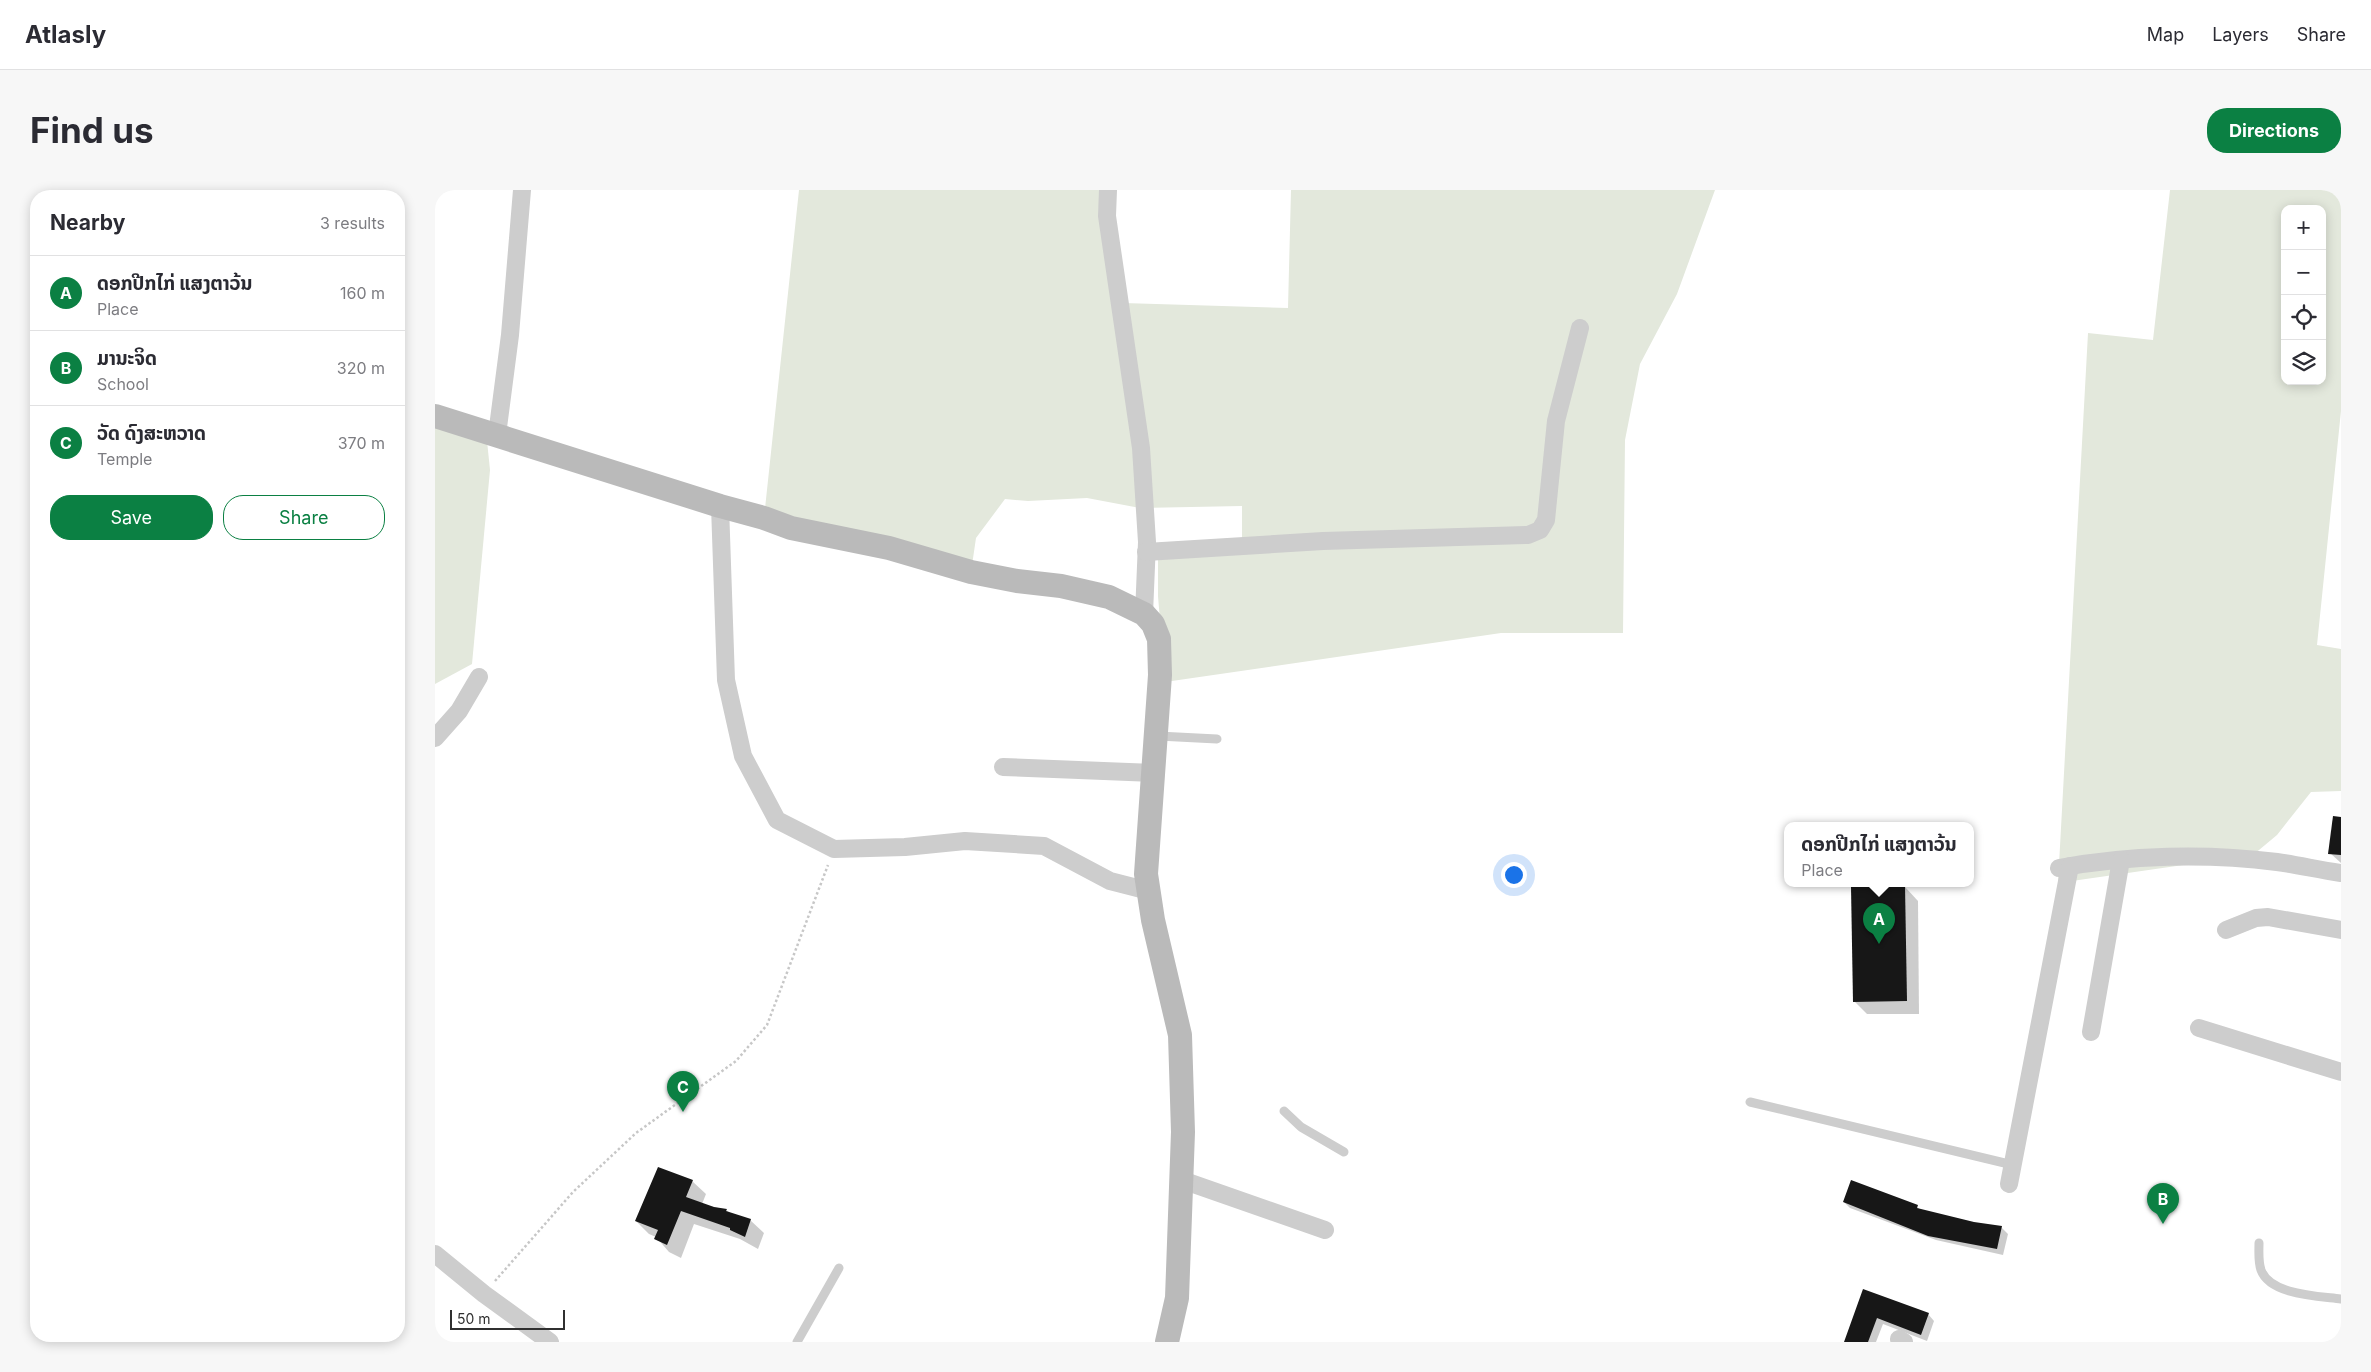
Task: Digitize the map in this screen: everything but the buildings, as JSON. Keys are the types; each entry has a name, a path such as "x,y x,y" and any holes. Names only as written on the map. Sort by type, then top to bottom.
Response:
{"street":[{"path":"497,435 510,335 522,190"},
{"path":"1108,190 1107,216 1141,448 1146,552 1144,614"},
{"path":"1146,552 1323,541 1528,534 1540,530 1545,520 1556,421 1580,328"},
{"path":"435,416 791,528 889,548 971,572 1017,581 1061,586 1109,596 1144,614 1153,624 1159,639 1160,676 1146,874 1155,930 1180,1035 1182,1180 1177,1298 1167,1342"},
{"path":"720,506 726,680 743,756 777,820 834,848 905,847 965,841 1044,846 1110,881 1149,891"},
{"path":"435,738 459,711 479,677"},
{"path":"1003,767 1154,774"},
{"path":"2009,1184 2064,867 2121,860 2199,857 2277,862 2341,873"},
{"path":"2091,1032 2121,860"},
{"path":"2226,930 2255,918 2268,918 2341,930"},
{"path":"2199,1028 2341,1072"},
{"path":"1182,1180 1325,1230"},
{"path":"435,1254 484,1294 550,1342"}],"lane":[{"path":"1157,736 1217,739"},
{"path":"1750,1102 2013,1165"},
{"path":"1284,1111 1301,1127 1344,1152"},
{"path":"2259,1243 2261,1271 2269,1282 2299,1293 2341,1299"},
{"path":"797,1342 839,1268"}],"path":[{"path":"484,1294 573,1192 636,1133 736,1061 767,1025 834,848"}],"shaded area":[{"path":"799,190 1110,190 1123,303 1288,308 1291,190 1715,190 1677,294 1640,364 1625,440 1623,633 1501,633 1165,682 1158,596 1158,560 1242,550 1242,506 1140,508 1087,498 1028,501 1005,499 976,538 971,572 764,518"},
{"path":"2170,190 2341,190 2341,411 2317,645 2341,649 2341,791 2311,792 2277,835 2253,855 2058,883 2088,333 2153,340"},
{"path":"435,416 486,431 490,470 472,664 435,684"}],"place":[{"name":"ດອກປີກໄກ່ ແສງຕາວ້ນ","path":"1879,944"},
{"name":"ວັດ ດົງສະຫວາດ","path":"683,1112"},
{"name":"ມານະຈິດ","path":"2163,1224"}]}
